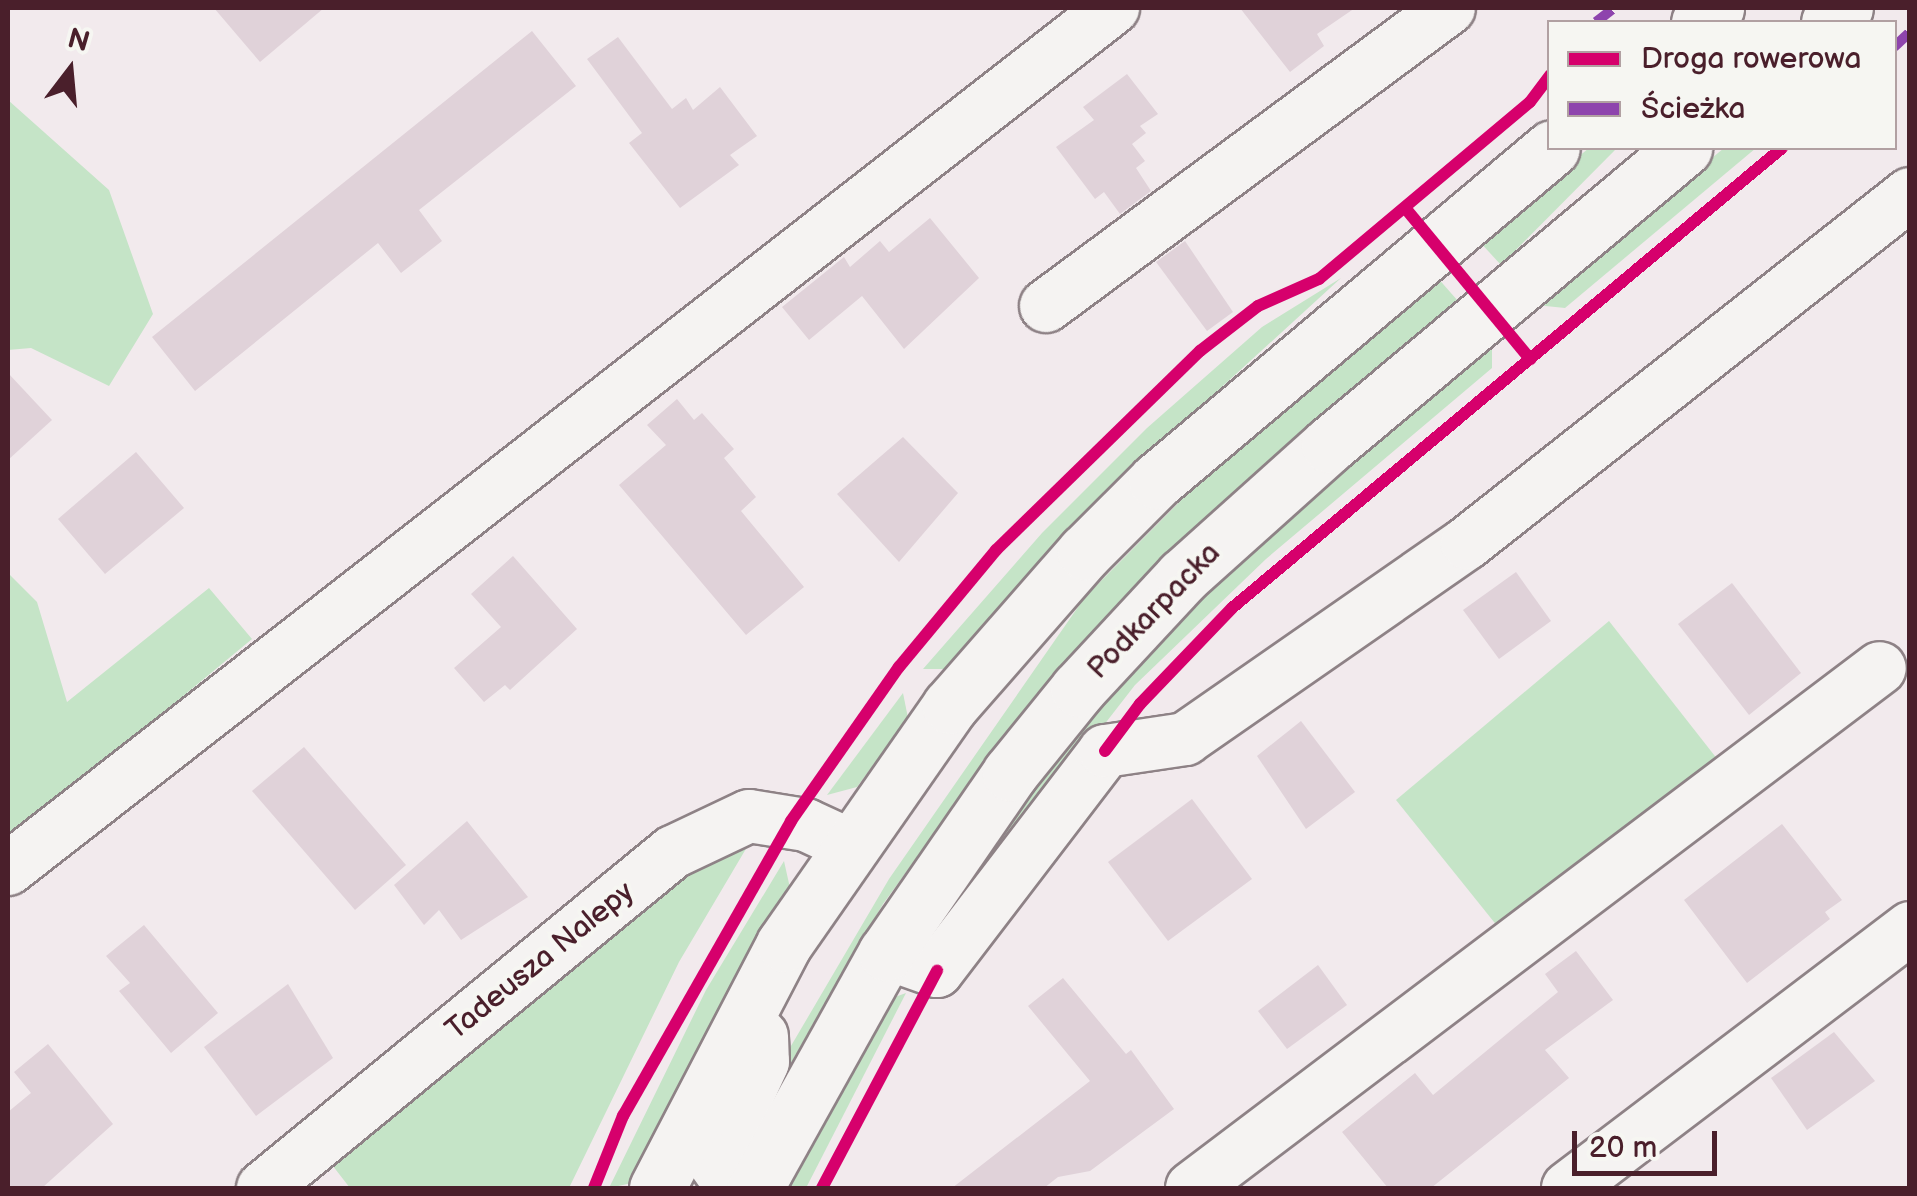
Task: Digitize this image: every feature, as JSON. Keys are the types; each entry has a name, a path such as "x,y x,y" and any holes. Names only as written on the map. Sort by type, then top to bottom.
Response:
{"highway":[{"path":"656,1188 760,988 847,844 950,706 1084,552 1313,346 1550,150"},
{"name":"Podkarpacka","path":"760,1179 886,953 1010,773 1183,576 1488,307 1682,150"},
{"path":"760,988 761,1061 715,1161 728,1181 760,1179"}],"street":[{"path":"8,869 1113,8"},
{"path":"1046,306 1449,8"},
{"path":"886,953 937,971 1105,751 1185,740 1466,543 1910,194"},
{"path":"1192,1188 1880,668"},
{"name":"Tadeusza Nalepy","path":"262,1188 674,852 749,816 791,820 847,844"},
{"path":"1568,1188 1910,928"}],"green space":[{"path":"8,100 109,190 153,314 109,386 31,348 8,350"},
{"path":"1587,150 1615,150 1501,265 1478,240"},
{"path":"1722,150 1754,150 1565,308 1536,305"},
{"path":"1436,276 1458,301 1202,522 1005,736 883,904 762,1113 754,1109 889,879 1085,597 1233,448"},
{"path":"1341,278 1143,459 947,669 923,669 1042,533 1147,428 1262,327"},
{"path":"1492,341 1492,368 1266,559 1135,685 940,936 925,935 1073,737 1193,605"},
{"path":"8,573 37,602 67,702 209,588 252,639 8,841"},
{"path":"1609,621 1718,760 1498,927 1396,800"},
{"path":"903,693 908,718 857,787 827,795"},
{"path":"750,842 679,962 569,1188 350,1188 329,1161 679,874"},
{"path":"784,861 790,888 703,1038 632,1183 609,1188 706,990"},
{"path":"906,993 806,1188 784,1188 884,1001"}],"building":[{"path":"214,8 324,8 260,62"},
{"path":"1240,8 1355,8 1317,34 1324,46 1290,72"},
{"path":"532,31 576,86 419,210 442,241 401,273 378,243 195,391 152,337"},
{"path":"618,37 672,109 686,98 693,110 720,87 757,136 730,155 739,165 680,208 629,143 642,133 587,59"},
{"path":"1127,74 1158,114 1140,126 1146,133 1132,144 1145,161 1136,168 1151,191 1120,214 1104,192 1095,199 1056,147 1094,120 1083,107"},
{"path":"930,218 979,278 904,349 862,296 809,340 782,307 844,257 850,267 880,241 889,252"},
{"path":"1185,241 1233,312 1207,331 1156,262"},
{"path":"8,373 52,420 8,460"},
{"path":"677,399 694,420 702,413 734,449 724,458 756,497 741,511 804,587 746,635 619,485 666,445 647,425"},
{"path":"903,437 958,493 899,562 837,494"},
{"path":"136,452 184,508 105,574 58,519"},
{"path":"513,556 577,629 510,690 505,685 484,702 454,668 501,627 471,594"},
{"path":"1516,572 1551,621 1499,659 1463,610"},
{"path":"1732,583 1801,673 1749,715 1678,624"},
{"path":"1301,721 1355,792 1306,829 1257,756"},
{"path":"304,747 406,865 355,910 252,791"},
{"path":"1192,799 1252,879 1168,941 1108,862"},
{"path":"467,821 528,897 461,940 439,910 424,925 394,885"},
{"path":"1782,824 1842,900 1825,912 1830,919 1747,983 1684,900"},
{"path":"144,925 218,1013 171,1053 119,991 130,983 106,956"},
{"path":"1576,951 1613,1000 1545,1050 1569,1078 1431,1188 1388,1188 1342,1132 1415,1073 1433,1095 1558,992 1545,974"},
{"path":"1318,965 1347,1005 1287,1049 1258,1011"},
{"path":"1063,978 1126,1054 1131,1050 1174,1109 1090,1171 1058,1177 1044,1188 952,1188 1090,1081 1028,1006"},
{"path":"288,984 333,1058 256,1116 204,1047"},
{"path":"1834,1032 1875,1081 1807,1130 1771,1078"},
{"path":"48,1044 113,1124 42,1188 8,1188 8,1112 31,1093 14,1072"}],"marked path":[{"path":"1599,20 1614,8"},
{"path":"1897,44 1910,32"}],"cycle path":[{"path":"594,1188 623,1116 791,821 899,667 996,550 1200,351 1258,306 1319,279 1530,102 1547,79"},
{"path":"1105,751 1140,704 1232,608 1780,150"},
{"path":"1406,209 1530,359"},
{"path":"822,1188 937,971"}]}
